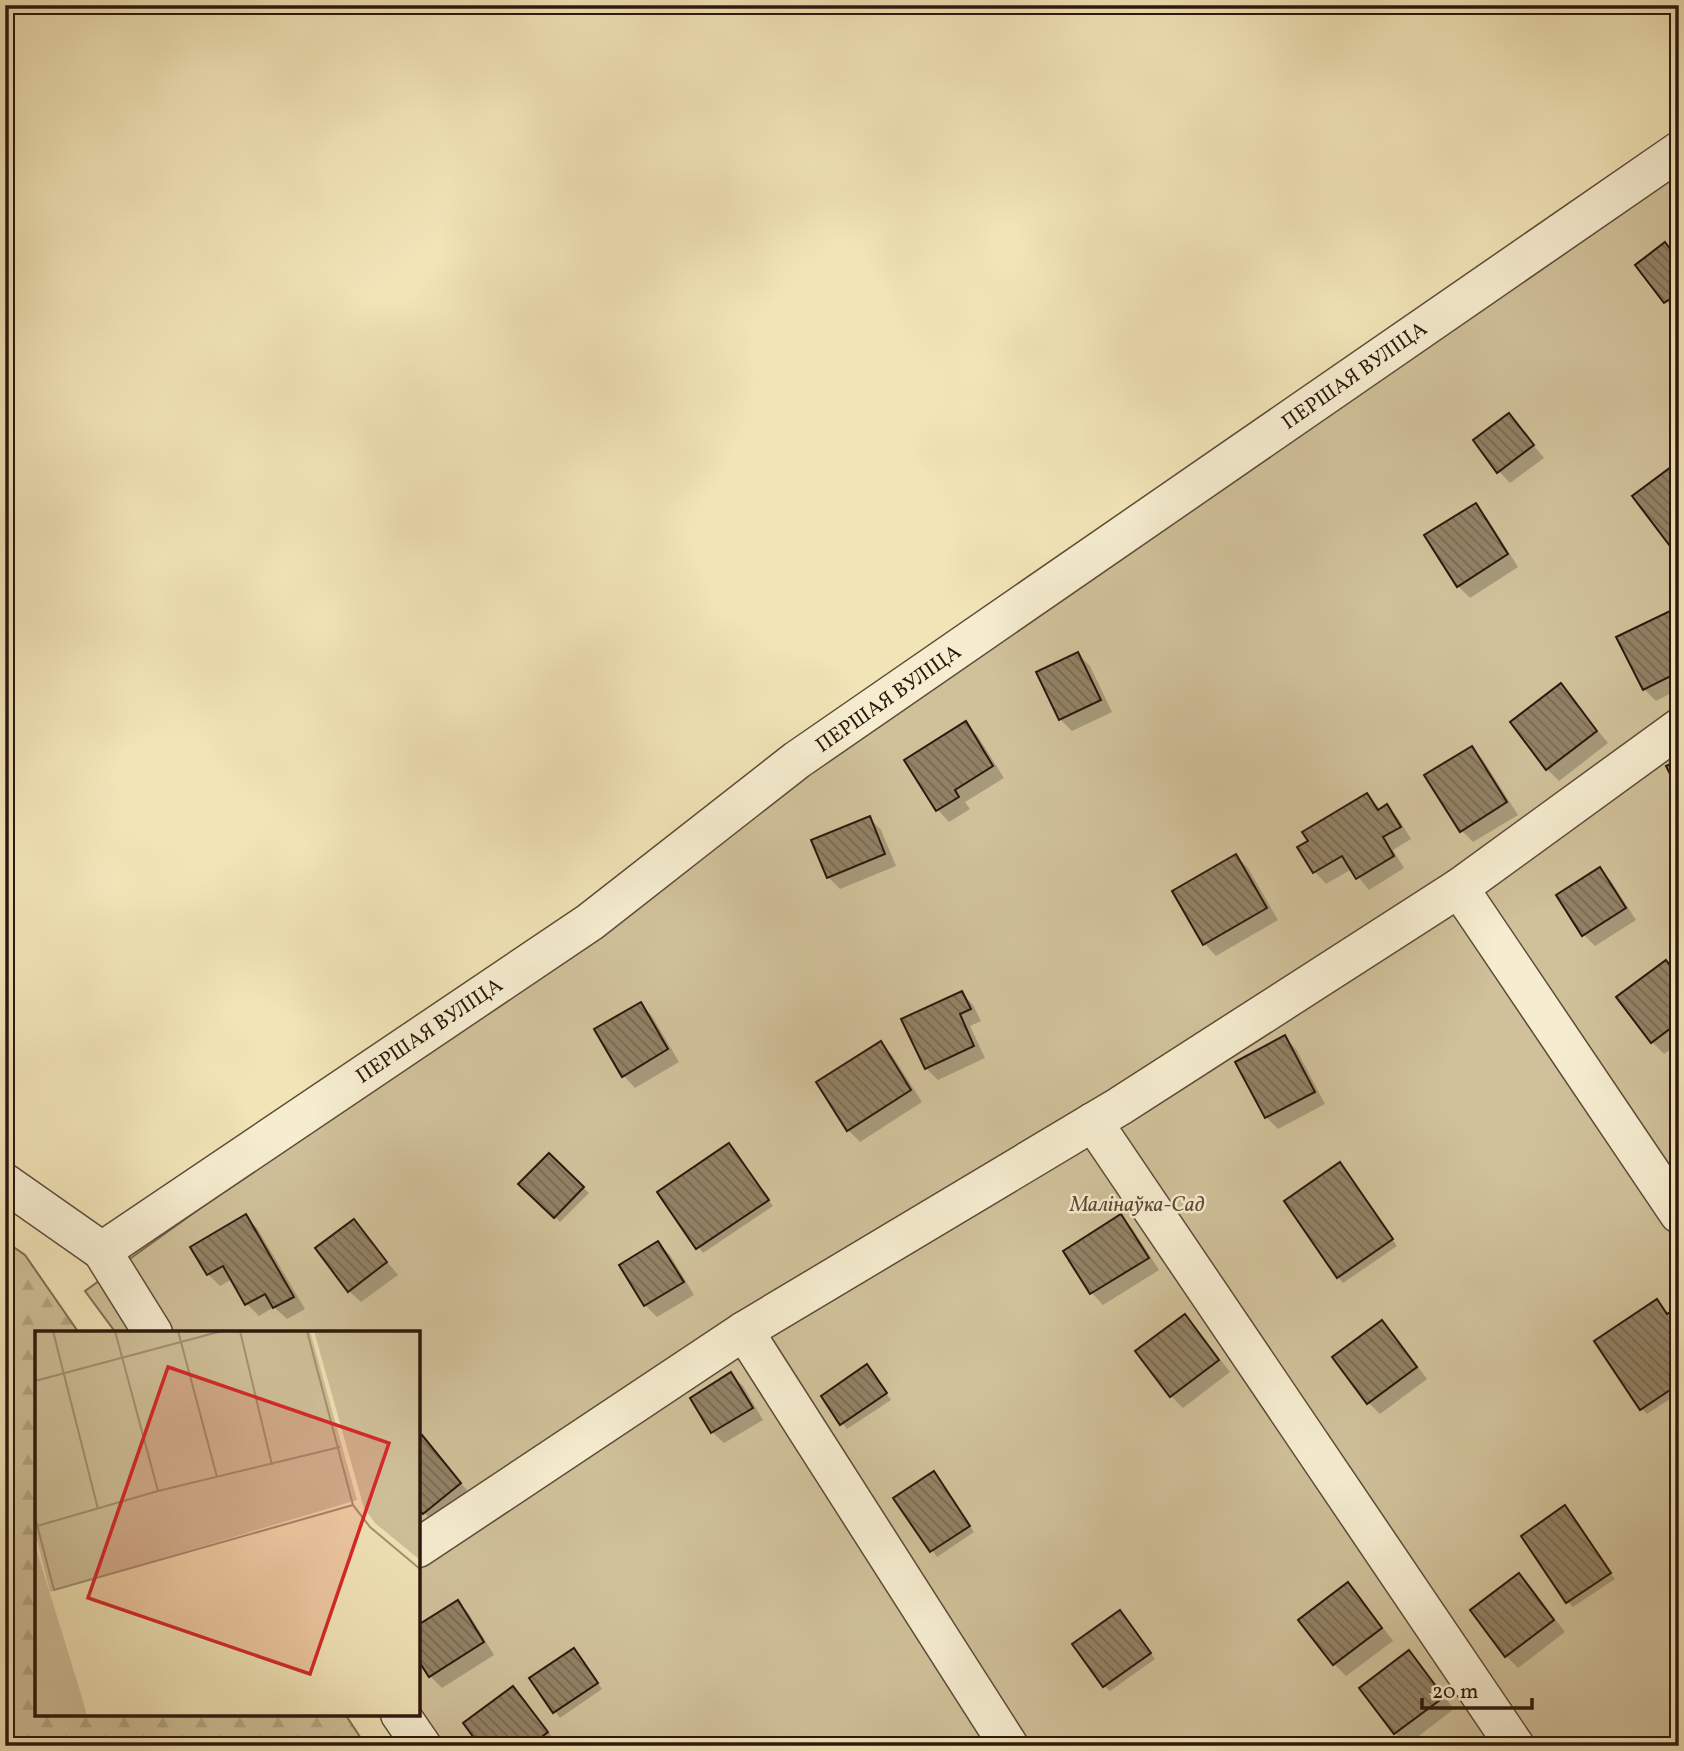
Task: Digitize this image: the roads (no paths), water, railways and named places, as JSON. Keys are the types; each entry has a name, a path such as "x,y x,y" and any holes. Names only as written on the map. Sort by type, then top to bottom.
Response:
{"street":[{"name":"ПЕРШАЯ ВУЛІЦА","path":"102,1251 590,922 797,761 1679,151"},
{"path":"420,1547 744,1331 1093,1122 1459,888 1679,728"},
{"path":"1459,888 1679,1214"},
{"path":"1093,1122 1515,1746"},
{"path":"5,1183 102,1251 152,1331"},
{"path":"744,1331 1009,1746"},
{"path":"401,1716 422,1746"}],"park label":[{"name":"Малінаўка-Сад","path":"1137,1204"}]}
